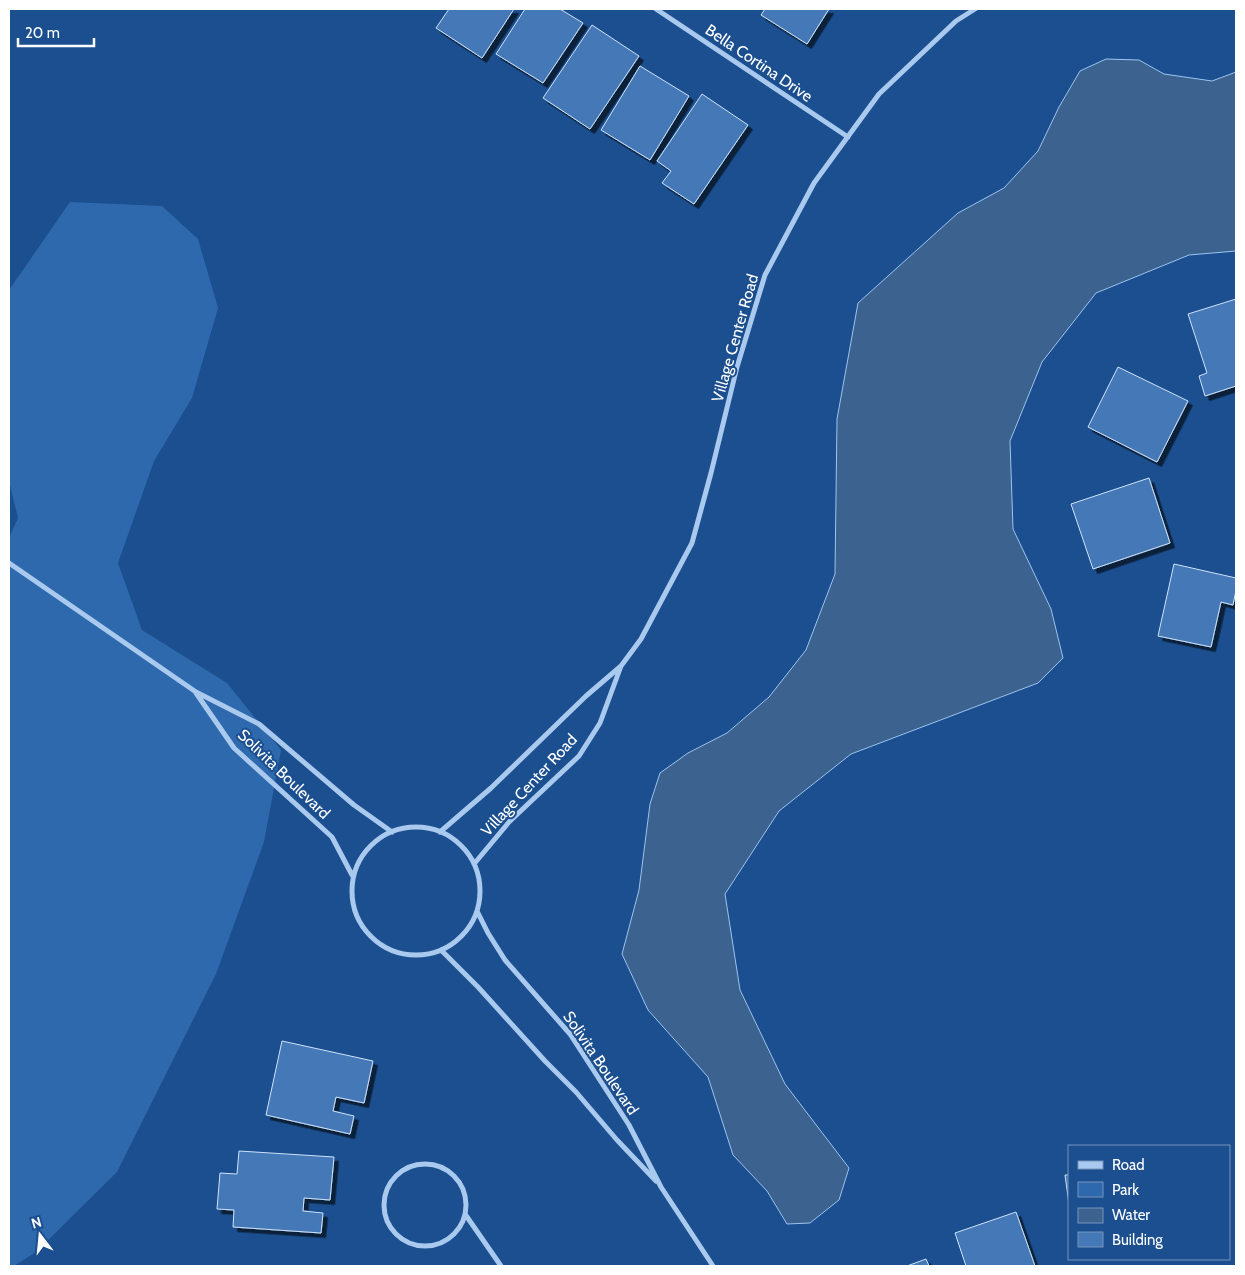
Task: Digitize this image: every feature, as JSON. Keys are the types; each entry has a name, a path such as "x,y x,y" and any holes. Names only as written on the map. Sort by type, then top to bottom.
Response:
{"street":[{"name":"Bella Cortina Drive","path":"656,9 848,137"},
{"name":"Village Center Road","path":"474,864 509,822 578,756 600,723 622,666 641,639 692,543 737,367 765,275 814,183 879,94 956,21 975,9"},
{"name":"Solivita Boulevard","path":"9,563 196,692 259,724 354,805 392,832"},
{"name":"Village Center Road","path":"440,832 491,788 586,696 622,666"},
{"name":"Solivita Boulevard","path":"196,692 234,748 332,837 352,875"},
{"path":"421,826 440,832 454,838 469,851 478,875 480,893 478,911 466,930 449,946 441,950 430,954 410,955 394,951 374,941 357,920 350,895 352,875 366,848 383,836 407,827 421,826"},
{"name":"Solivita Boulevard","path":"478,911 488,933 505,960 570,1034 629,1125 661,1187 713,1266"},
{"name":"Solivita Boulevard","path":"441,950 576,1092 661,1187"},
{"path":"465,1214 458,1230 445,1241 438,1244 420,1246 404,1241 392,1230 384,1214 384,1198 390,1182 404,1170 420,1164 445,1169 458,1181 466,1197 465,1214 501,1266"}],"green space":[{"path":"70,202 162,206 198,239 218,308 192,398 154,461 118,563 142,630 227,683 281,750 264,842 216,974 117,1172 36,1252 14,1266 9,1266 9,538 18,518 9,481 9,290"}],"water":[{"path":"1106,59 1139,60 1164,74 1212,81 1236,72 1236,251 1189,255 1096,293 1042,362 1010,441 1013,529 1051,609 1063,658 1038,683 851,754 779,811 725,894 740,990 785,1084 849,1168 839,1200 810,1223 787,1224 767,1191 733,1155 708,1077 648,1010 622,954 639,890 650,804 660,773 688,753 727,733 769,697 806,650 835,574 837,419 858,303 958,213 1004,188 1038,151 1059,107 1080,71"}],"building":[{"path":"449,9 514,9 482,58 436,28"},
{"path":"525,9 560,9 583,23 543,83 496,54"},
{"path":"765,9 829,9 807,44 761,15"},
{"path":"592,25 639,56 590,129 543,98"},
{"path":"640,66 689,96 650,160 601,130"},
{"path":"702,94 748,125 694,204 662,183 671,171 657,161"},
{"path":"1236,299 1236,386 1205,396 1199,376 1207,373 1188,314"},
{"path":"1118,367 1188,401 1157,462 1088,427"},
{"path":"1149,478 1170,543 1093,569 1071,504"},
{"path":"1174,564 1236,578 1233,605 1221,602 1211,647 1158,636"},
{"path":"282,1041 373,1061 364,1103 336,1097 333,1111 354,1116 350,1134 266,1115"},
{"path":"239,1151 334,1157 330,1200 304,1198 303,1211 323,1213 321,1233 233,1227 234,1210 217,1209 220,1173 237,1174"},
{"path":"1065,1175 1068,1175 1068,1197"},
{"path":"1016,1212 1035,1266 966,1266 955,1233"},
{"path":"926,1259 929,1266 907,1266"}]}
